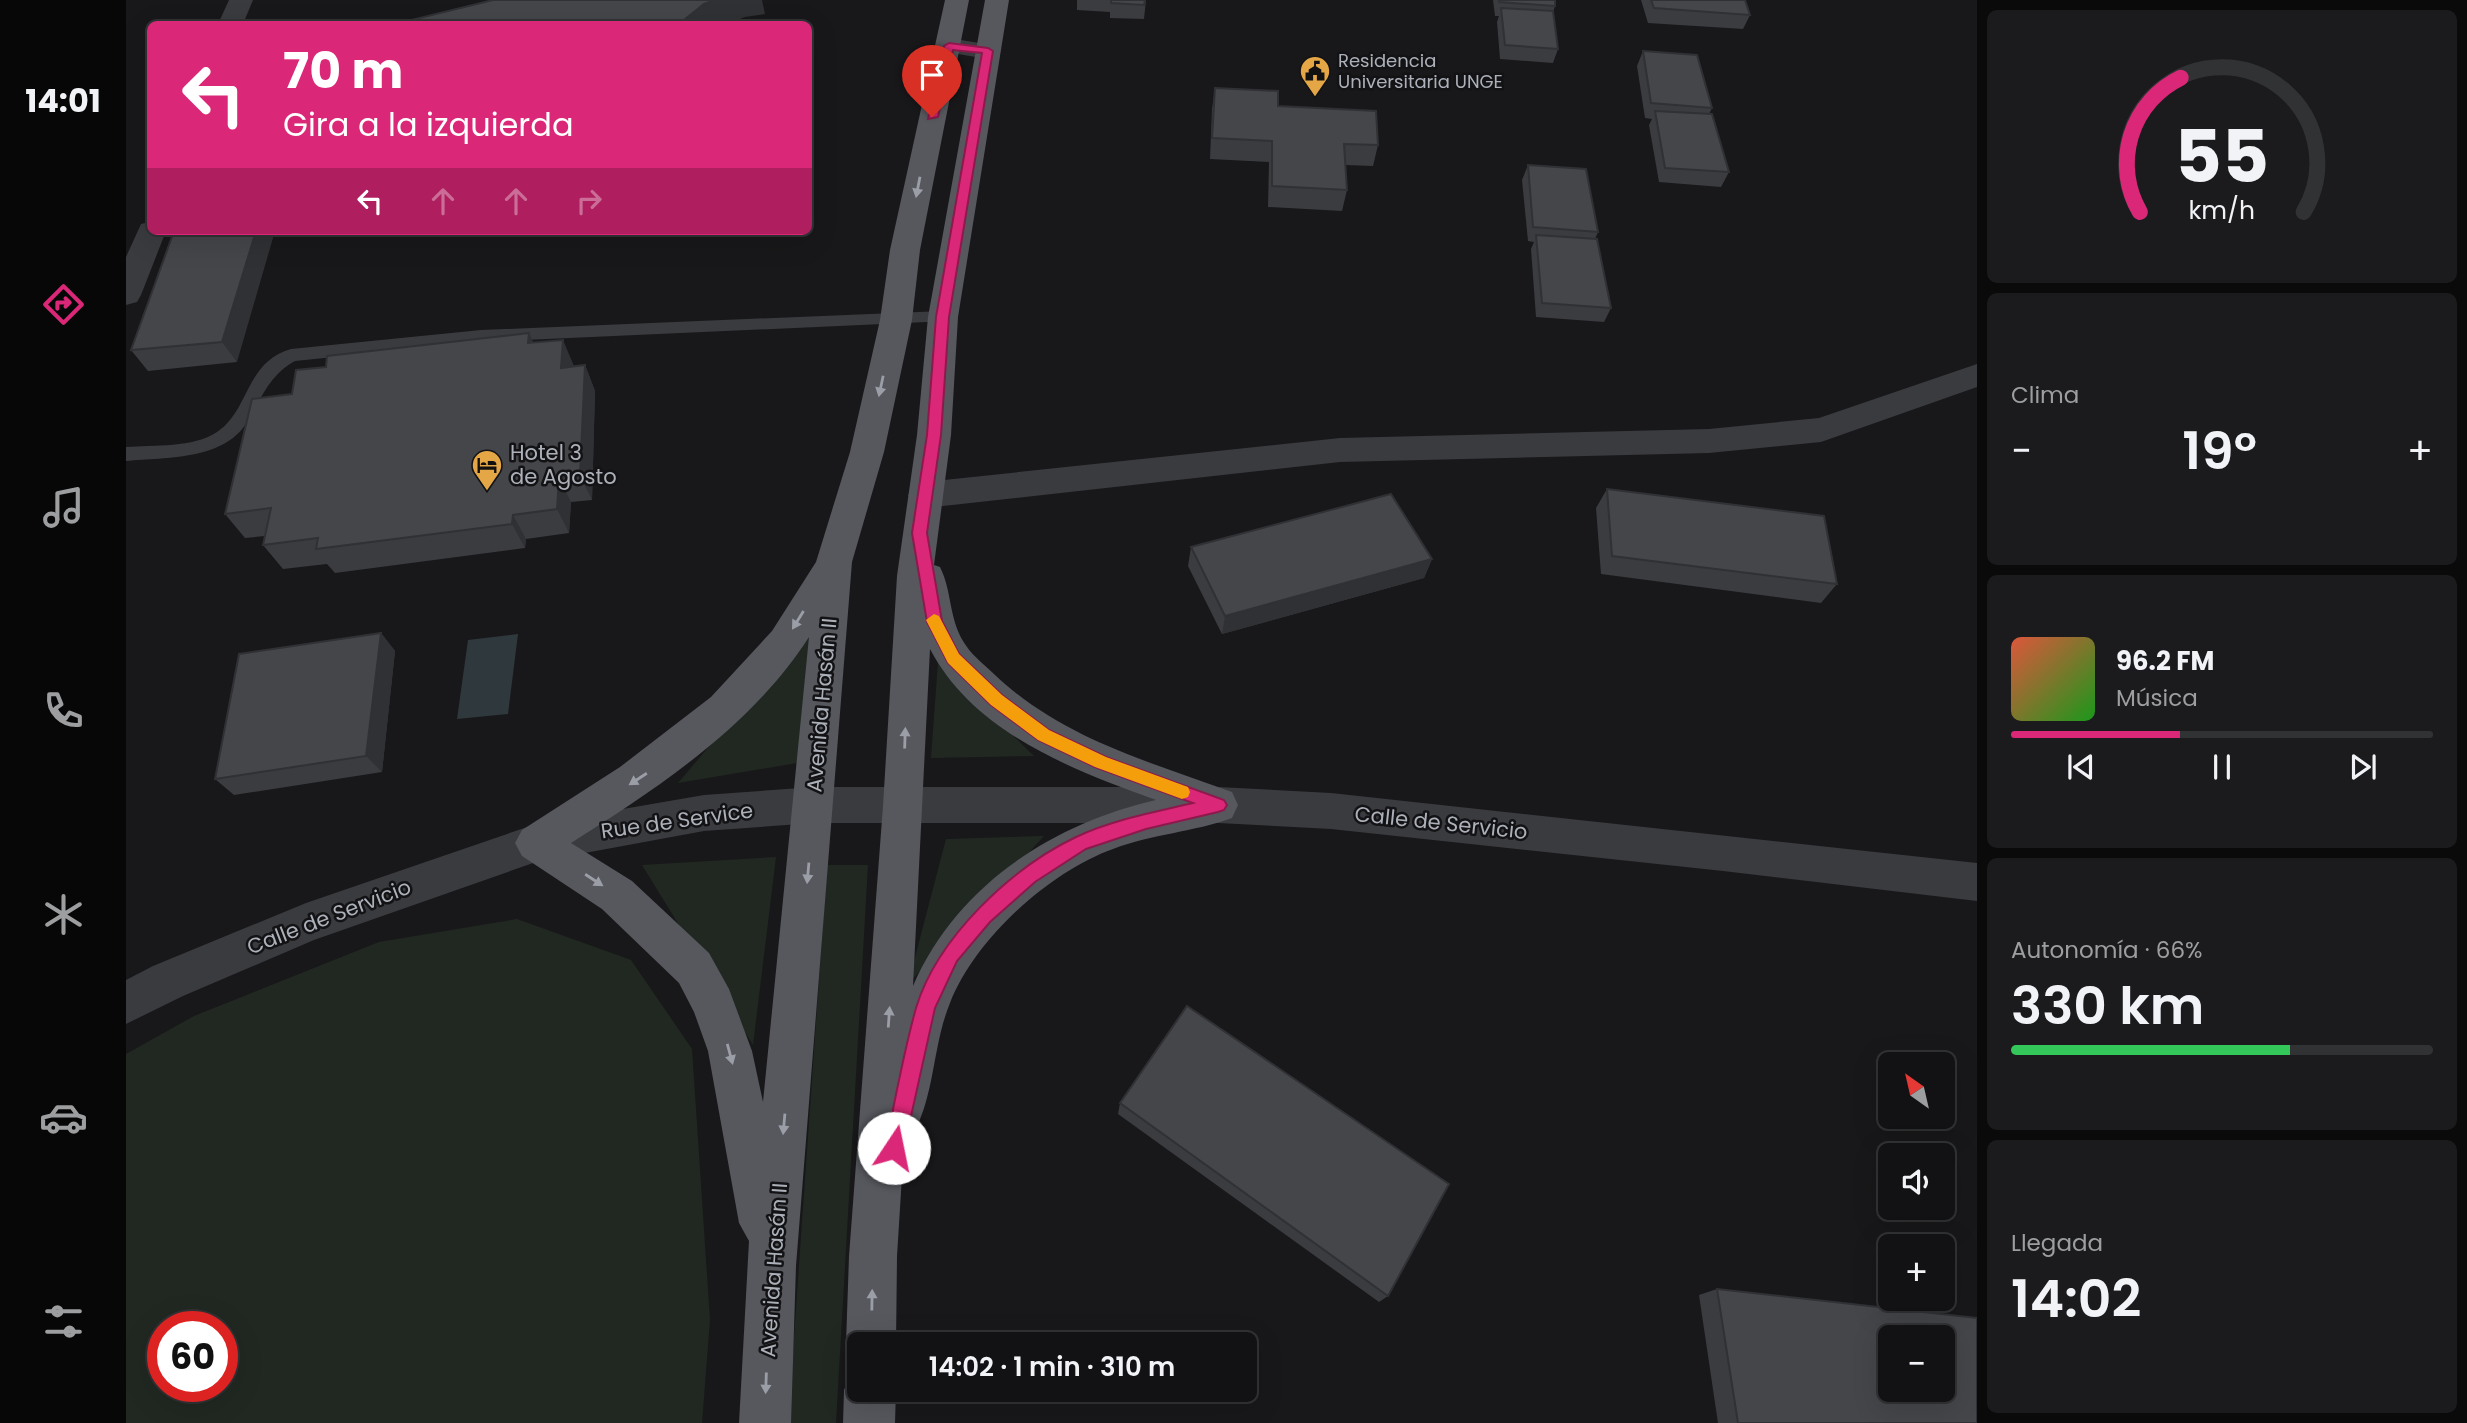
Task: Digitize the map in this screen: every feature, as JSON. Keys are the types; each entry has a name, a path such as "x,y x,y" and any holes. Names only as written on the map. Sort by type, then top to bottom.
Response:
{"main road":[{"name":"Avenida Hasán II","path":"765,1423 771,1266 834,562 867,452 896,320 905,250 957,0"},
{"path":"871,1332 873,1256 903,806 911,629 920,533 934,435 943,317 997,0"},
{"path":"920,533 934,622 954,659 996,700 1044,735 1101,762 1218,805"},
{"path":"771,1266 730,1051 713,1004 694,968 617,895 537,843 645,775 719,716 780,650 834,562"},
{"path":"873,1256 910,1067 926,1007 951,955 984,916 1029,876 1081,843 1146,821 1218,805"},
{"path":"869,1423 870,1402"}],"street":[{"path":"232,21 241,0"},
{"path":"949,46 988,51"},
{"path":"126,295 149,235"},
{"path":"925,495 1340,450 1709,441 1821,430 1977,375"},
{"name":"Rue de Service","path":"537,843 704,813 814,805 903,806"},
{"name":"Calle de Servicio","path":"903,806 1218,805 1331,811 1977,882"},
{"name":"Calle de Servicio","path":"126,1003 168,981 306,923 537,843"}],"lane":[{"path":"126,454 206,444 222,438 239,419 262,374 277,361 291,355 481,335 943,317"}],"shaded area":[{"path":"820,616 797,763 678,783"},
{"path":"518,634 508,714 457,719 468,640"},
{"path":"938,662 1034,756 931,758"},
{"path":"1044,836 908,984 946,839"},
{"path":"776,857 753,1045 642,865"},
{"path":"827,865 868,865 836,1423 788,1423"},
{"path":"517,919 631,960 692,1049 710,1320 702,1423 126,1423 126,1054 194,1016 379,942"}],"building":[{"path":"493,0 715,0 704,4 683,21 407,21"},
{"path":"1111,0 1145,0 1144,5 1111,3"},
{"path":"1555,0 1555,6 1499,2"},
{"path":"1651,0 1745,0 1750,15 1654,8"},
{"path":"1501,8 1553,11 1558,49 1505,45"},
{"path":"1643,51 1697,55 1712,108 1651,103"},
{"path":"1215,88 1278,91 1278,106 1376,111 1378,145 1344,144 1347,190 1272,186 1272,141 1212,138"},
{"path":"1655,111 1712,114 1729,172 1665,168"},
{"path":"1528,165 1586,169 1598,232 1533,227"},
{"path":"173,235 255,235 222,342 131,350"},
{"path":"1536,235 1597,239 1611,308 1542,303"},
{"path":"529,333 528,343 563,340 561,368 585,365 580,475 559,478 557,509 513,515 512,524 316,549 318,538 263,545 271,508 225,514 252,399 292,394 296,370 326,367 327,356"},
{"path":"1607,489 1824,516 1837,584 1612,556"},
{"path":"1391,494 1432,559 1225,616 1191,547"},
{"path":"381,633 366,756 215,779 239,654"},
{"path":"1187,1006 1449,1184 1388,1296 1120,1103"},
{"path":"1717,1289 1878,1307 1878,1311 1914,1311 1977,1318 1977,1423 1738,1423"}],"slow traffic":[{"path":"934,620 954,659 996,700 1044,735 1101,762 1182,792"}],"place":[{"name":"Residencia Universitaria UNGE","path":"1315,98"},
{"name":"Hotel 3 de Agosto","path":"487,492"}],"route":[{"path":"894,1148 910,1067 926,1007 951,955 984,916 1029,876 1081,843 1146,821 1218,805 1101,762 1044,735 996,700 954,659 934,622 920,533 934,435 943,317 988,51 949,46 932,117"}]}
